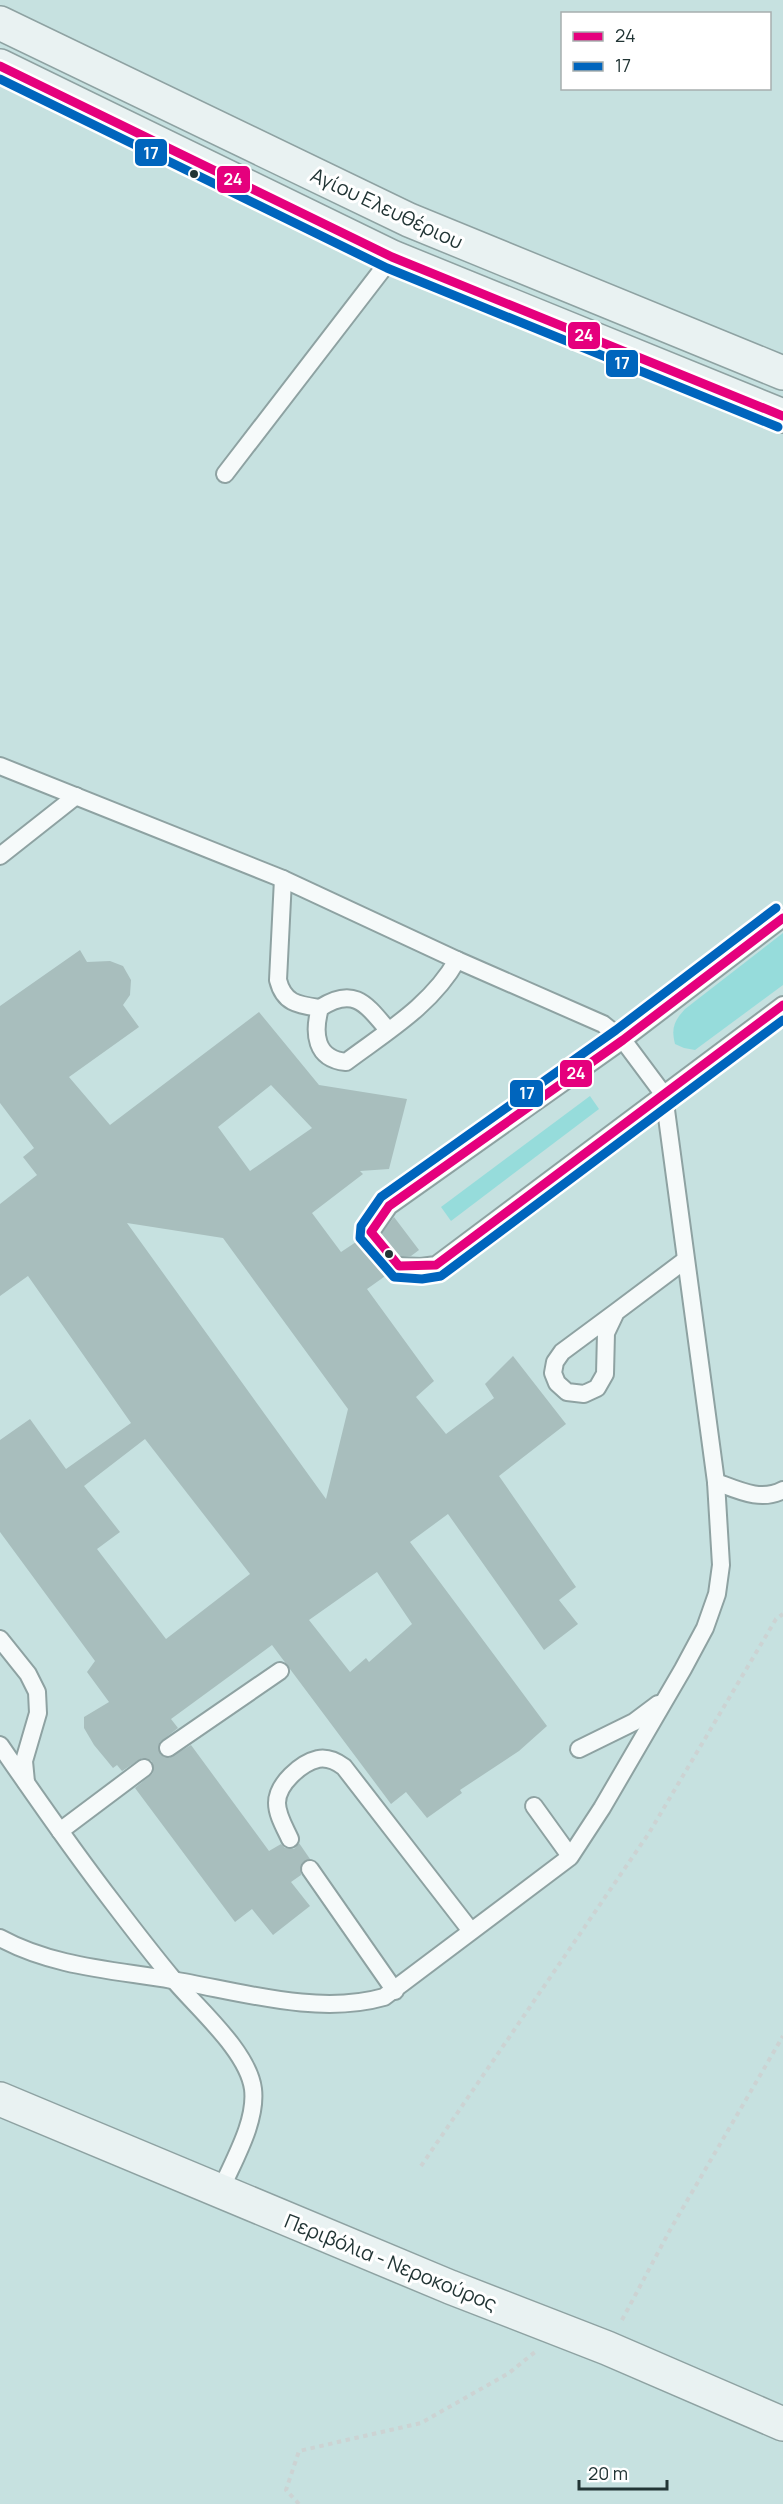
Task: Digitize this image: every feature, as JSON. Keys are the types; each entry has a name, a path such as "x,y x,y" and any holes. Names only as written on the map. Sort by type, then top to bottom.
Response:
{"main road":[{"name":"Αγίου Ελευθέριου","path":"0,23 409,220 783,373"},
{"name":"Αγίου Ελευθέριου","path":"0,66 392,258 783,416"},
{"name":"Περιβόλια - Νεροκούρος","path":"0,2098 220,2192 607,2348 783,2424"}],"lane":[{"path":"225,474 392,258"},
{"path":"0,766 283,879 457,960 603,1024 623,1040 664,1095 684,1261 716,1482 721,1565 717,1594 705,1628 602,1808 570,1856 560,1867 471,1931 395,1991 368,2002 328,2005 59,1961 20,1949 0,1938"},
{"path":"0,856 76,796"},
{"path":"283,879 278,980 281,993 294,1004 320,1008 334,999 350,997 364,1003 388,1030"},
{"path":"371,1232 389,1206 623,1040 783,918"},
{"path":"320,1008 315,1027 318,1045 334,1061 346,1062 430,998 447,979 457,960"},
{"path":"399,1266 421,1268 436,1265 783,1005"},
{"path":"616,1312 606,1333 606,1368 597,1388 584,1394 567,1392 557,1383 553,1373 555,1362 562,1352 684,1261"},
{"path":"716,1482 758,1496 773,1496 783,1490"},
{"path":"0,1639 28,1674 37,1692 38,1713 24,1761 26,1783"},
{"path":"168,1748 280,1671"},
{"path":"579,1749 634,1722 654,1708 672,1688"},
{"path":"0,1745 60,1831 174,1980 225,2038 245,2067 253,2086 254,2101 249,2121 220,2192"},
{"path":"290,1839 280,1816 277,1802 281,1789 288,1779 307,1763 319,1758 333,1760 344,1767 471,1931"},
{"path":"60,1831 144,1768"},
{"path":"534,1806 570,1856"},
{"path":"310,1869 395,1991"}],"path":[{"path":"421,2166 650,1833 776,1619 783,1614"},
{"path":"607,2348 670,2230 783,2036"},
{"path":"298,2504 286,2490 299,2451 422,2424 509,2373 534,2354 552,2327"}],"shaded area":[{"path":"783,933 783,985 695,1050 675,1044 674,1025 685,1009"},
{"path":"590,1096 599,1109 451,1221 441,1207"}],"building":[{"path":"80,950 87,962 110,961 123,966 131,980 130,995 123,1005 139,1027 69,1077 110,1125 259,1012 319,1085 407,1099 389,1169 360,1171 363,1174 312,1213 341,1252 362,1238 370,1242 376,1241 394,1217 419,1250 411,1256 394,1257 389,1265 391,1272 367,1289 434,1381 416,1397 446,1434 494,1398 485,1384 513,1356 566,1424 499,1476 576,1587 559,1600 578,1624 544,1650 448,1514 410,1542 547,1726 519,1751 460,1790 462,1793 427,1818 406,1792 391,1804 272,1645 171,1719 178,1728 159,1743 160,1754 169,1758 191,1745 269,1851 281,1844 285,1848 294,1849 299,1843 310,1859 301,1864 301,1875 291,1882 310,1906 273,1935 252,1909 235,1922 135,1788 153,1773 152,1761 142,1758 122,1771 117,1765 113,1768 94,1745 84,1728 84,1717 109,1702 87,1672 95,1661 0,1532 0,1440 30,1419 66,1469 131,1423 28,1276 0,1296 0,1204 37,1175 23,1157 34,1148 0,1103 0,1006","holes":["271,1085 312,1128 250,1171 218,1127","127,1223 223,1238 348,1409 326,1499","145,1439 250,1574 166,1639 97,1549 120,1532 84,1486","377,1572 412,1624 369,1662 366,1658 350,1672 309,1620"]}],"transit line":[{"name":"24","path":"0,66 392,257 783,416"},
{"name":"17","path":"0,79 387,268 778,427"},
{"name":"17","path":"776,908 616,1030 381,1197 361,1226 360,1238 394,1277 422,1279 441,1276 783,1020"},
{"name":"24","path":"783,918 623,1040 389,1206 371,1232 399,1266 436,1265 783,1005"}]}
